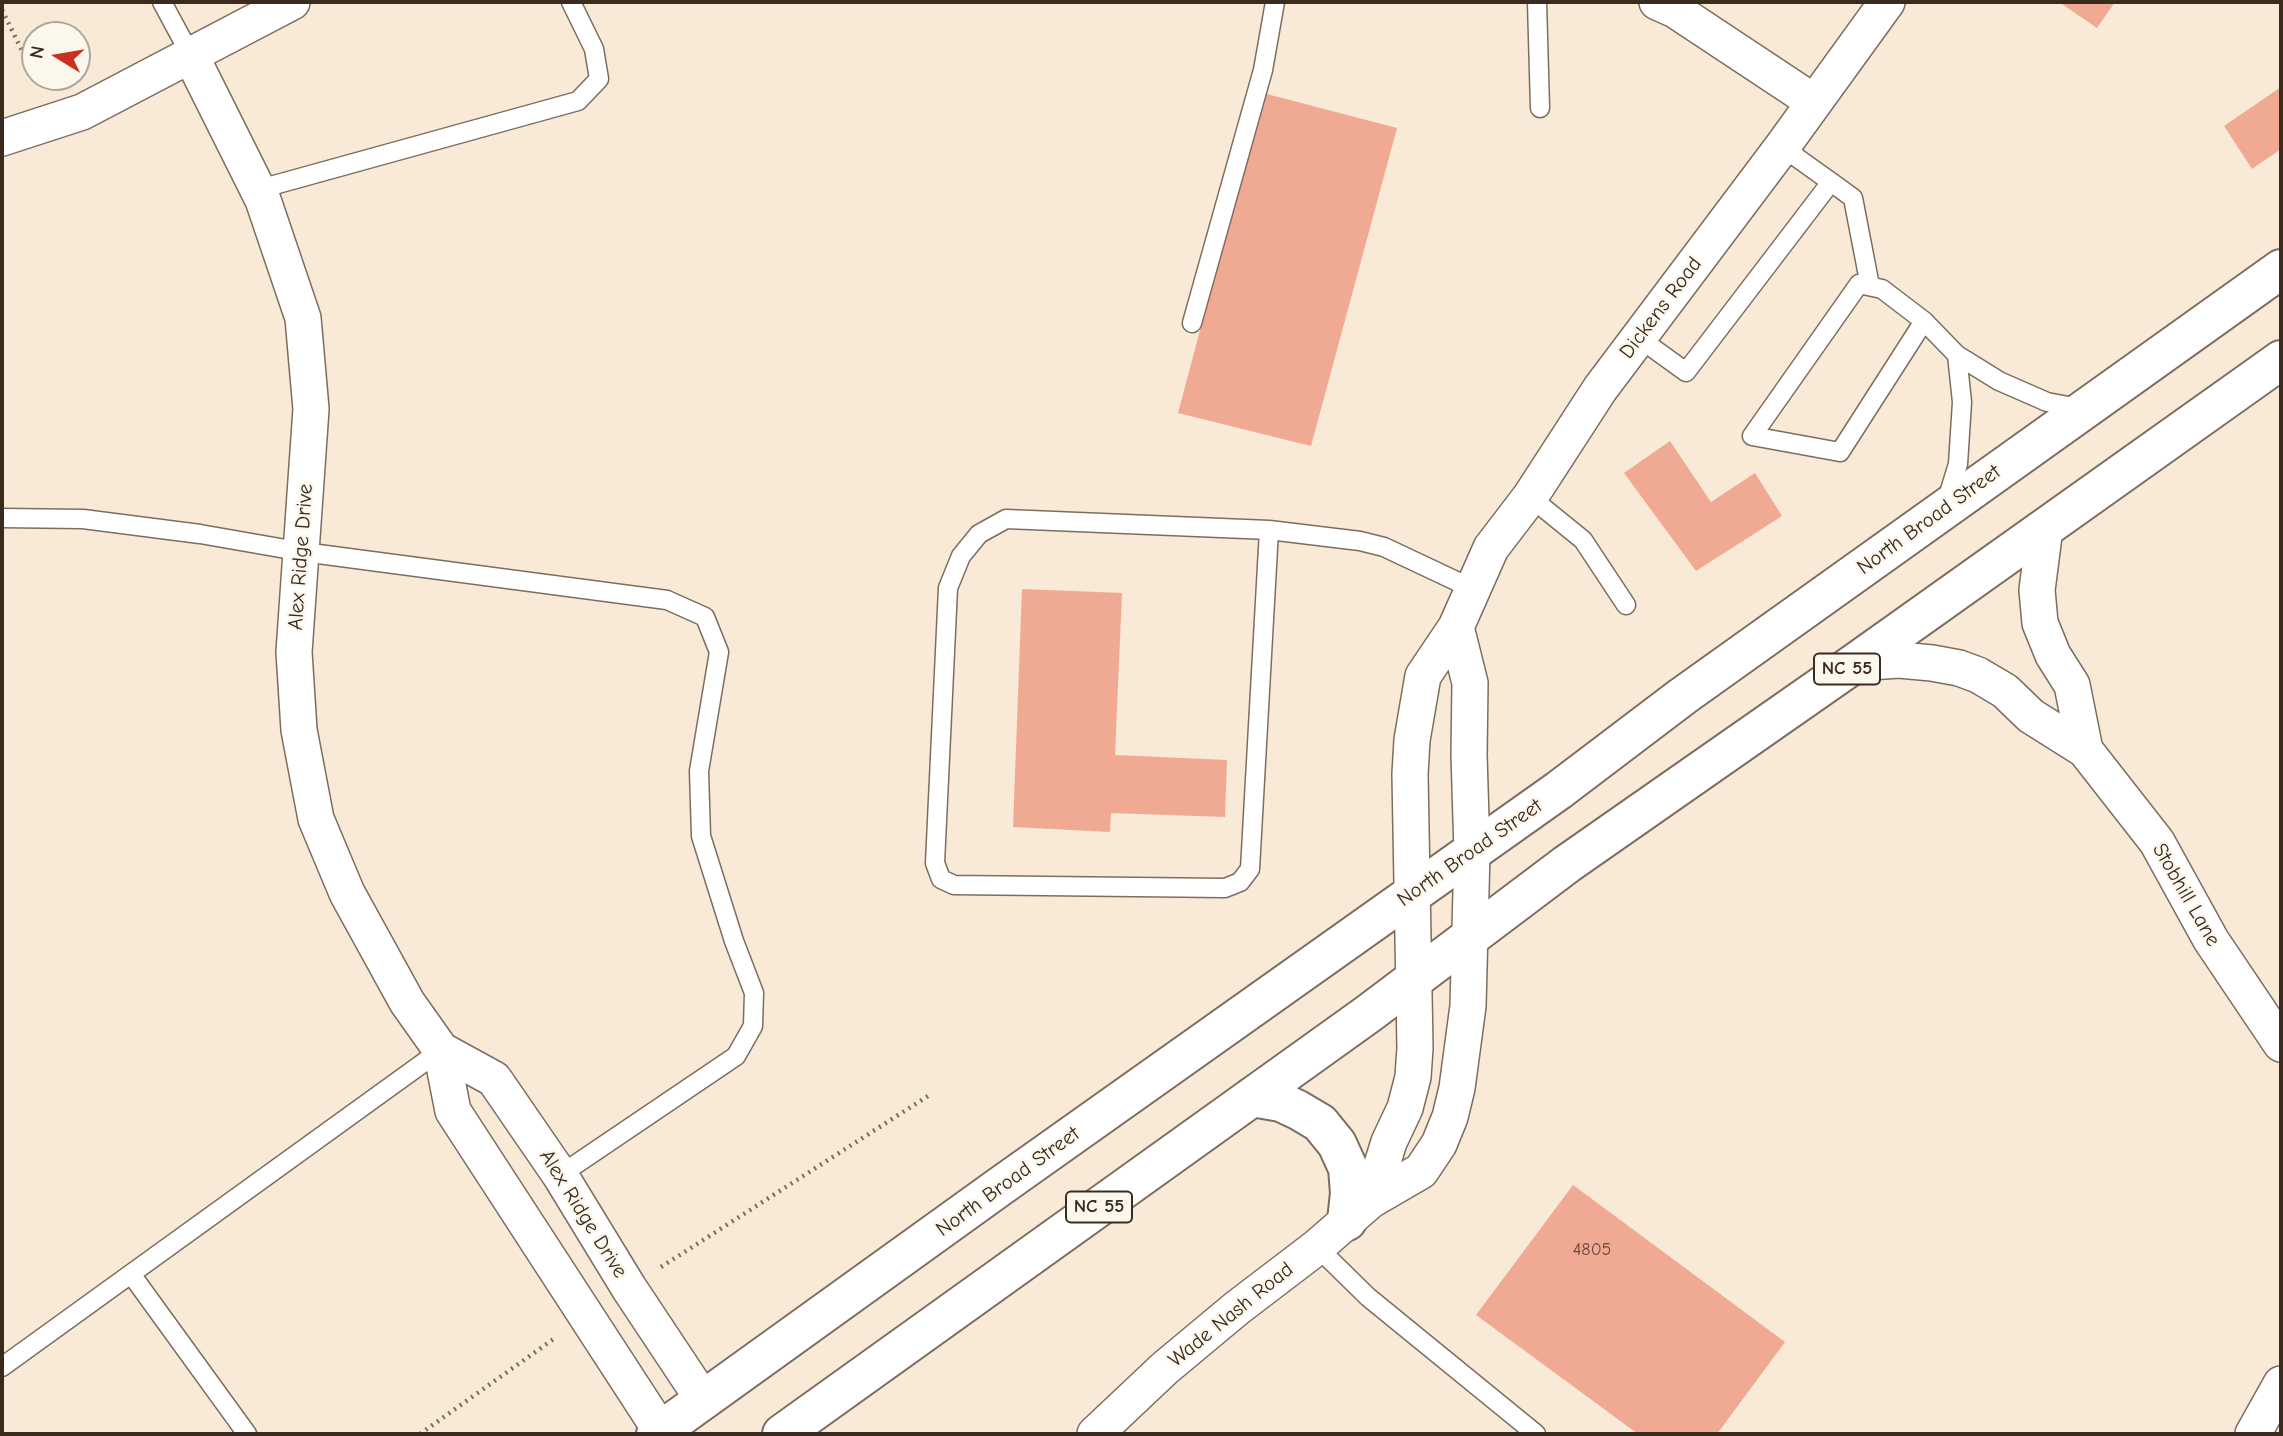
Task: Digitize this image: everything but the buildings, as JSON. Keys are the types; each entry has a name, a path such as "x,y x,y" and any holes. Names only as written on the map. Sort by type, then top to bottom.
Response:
{"highway":[{"name":"North Broad Street","path":"658,1432 1559,790 1683,696 2281,269"},
{"name":"NC 55","path":"782,1434 1368,1014 1567,864 2281,360"},
{"path":"1252,1097 1281,1102 1320,1123 1337,1144 1348,1168 1350,1193 1359,1211"}],"street":[{"path":"2,138 82,112 292,2"},
{"path":"1657,2 1696,24 1814,102"},
{"name":"Dickens Road","path":"1412,894 1410,774 1423,676 1456,627 1491,548 1530,497 1601,389 1887,2"},
{"name":"Alex Ridge Drive","path":"190,54 263,200 303,318 311,409 294,652 299,730 316,819 347,893 407,1002 441,1050 453,1111 658,1432"},
{"name":"Stobhill Lane","path":"2045,528 2038,590 2040,623 2053,655 2071,685 2085,750"},
{"path":"1456,627 1470,683 1470,937"},
{"name":"Stobhill Lane","path":"1855,663 1899,660 1959,668 2005,691 2031,716 2085,750 2157,842 2211,940 2281,1044"},
{"path":"1359,1211 1405,1108 1413,1077 1415,1048 1412,894"},
{"name":"Wade Nash Road","path":"1095,1434 1165,1368 1359,1211 1420,1171 1440,1144 1450,1117 1466,1034 1470,937"},
{"name":"Alex Ridge Drive","path":"441,1050 494,1079 560,1175 629,1288 704,1401"},
{"path":"2253,1434 2281,1384"}],"lane":[{"path":"162,2 190,54"},
{"path":"256,190 578,101 599,79 594,49 570,2"},
{"path":"1192,323 1263,70 1275,2"},
{"path":"1537,2 1540,108"},
{"path":"1782,147 1853,198 1870,286"},
{"path":"1639,338 1686,372 1831,182"},
{"path":"1924,321 1840,452 1752,436 1859,284 1882,289 1924,321 1957,355 1999,382 2047,402 2084,408"},
{"path":"1943,511 1958,464 1962,402 1957,355"},
{"path":"1530,497 1583,540 1626,605"},
{"path":"2,518 83,519 200,534 303,552 667,600 705,617 719,652 699,771 701,836 734,941 754,993 753,1026 736,1056 560,1175"},
{"path":"1269,530 1250,869 1240,882 1225,888 1198,888 954,885 940,879 935,863 947,587 961,556 979,534 1006,519 1269,530 1360,541 1384,547 1471,588"},
{"path":"2,1367 441,1050"},
{"path":"1317,1247 1367,1297 1536,1434"},
{"path":"131,1274 247,1434"}],"path":[{"path":"2,10 21,49"},
{"path":"654,1271 928,1096"},
{"path":"420,1434 561,1333"}]}
